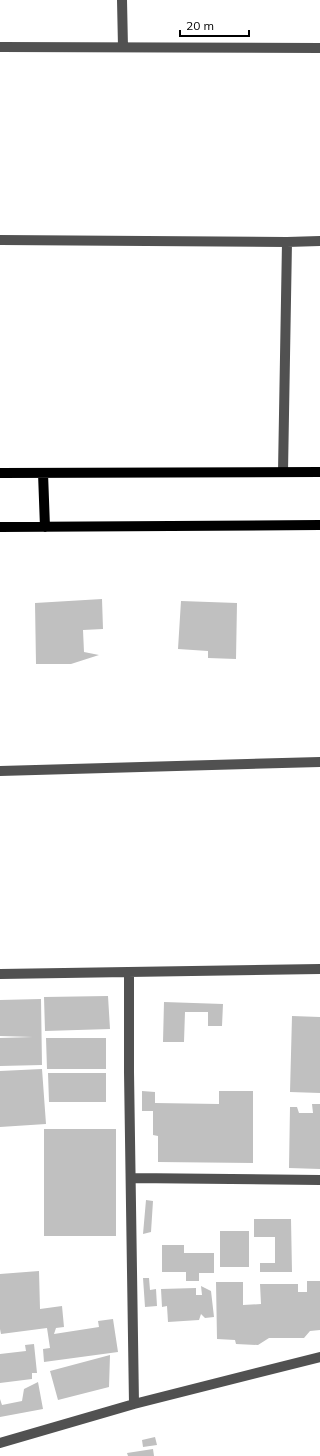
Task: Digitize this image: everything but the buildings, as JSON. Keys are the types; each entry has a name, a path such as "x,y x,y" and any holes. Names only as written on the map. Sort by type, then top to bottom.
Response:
{"main road":[{"path":"0,473 320,472"},
{"path":"44,473 45,527"},
{"path":"0,527 320,526"}],"street":[{"path":"122,0 123,47"},
{"path":"0,47 320,48"},
{"path":"0,240 320,241"},
{"path":"283,472 287,242"},
{"path":"0,771 320,762"},
{"path":"0,974 320,969"},
{"path":"129,972 134,1404"},
{"path":"131,1178 320,1180"},
{"path":"0,1443 134,1404 320,1358"}]}
